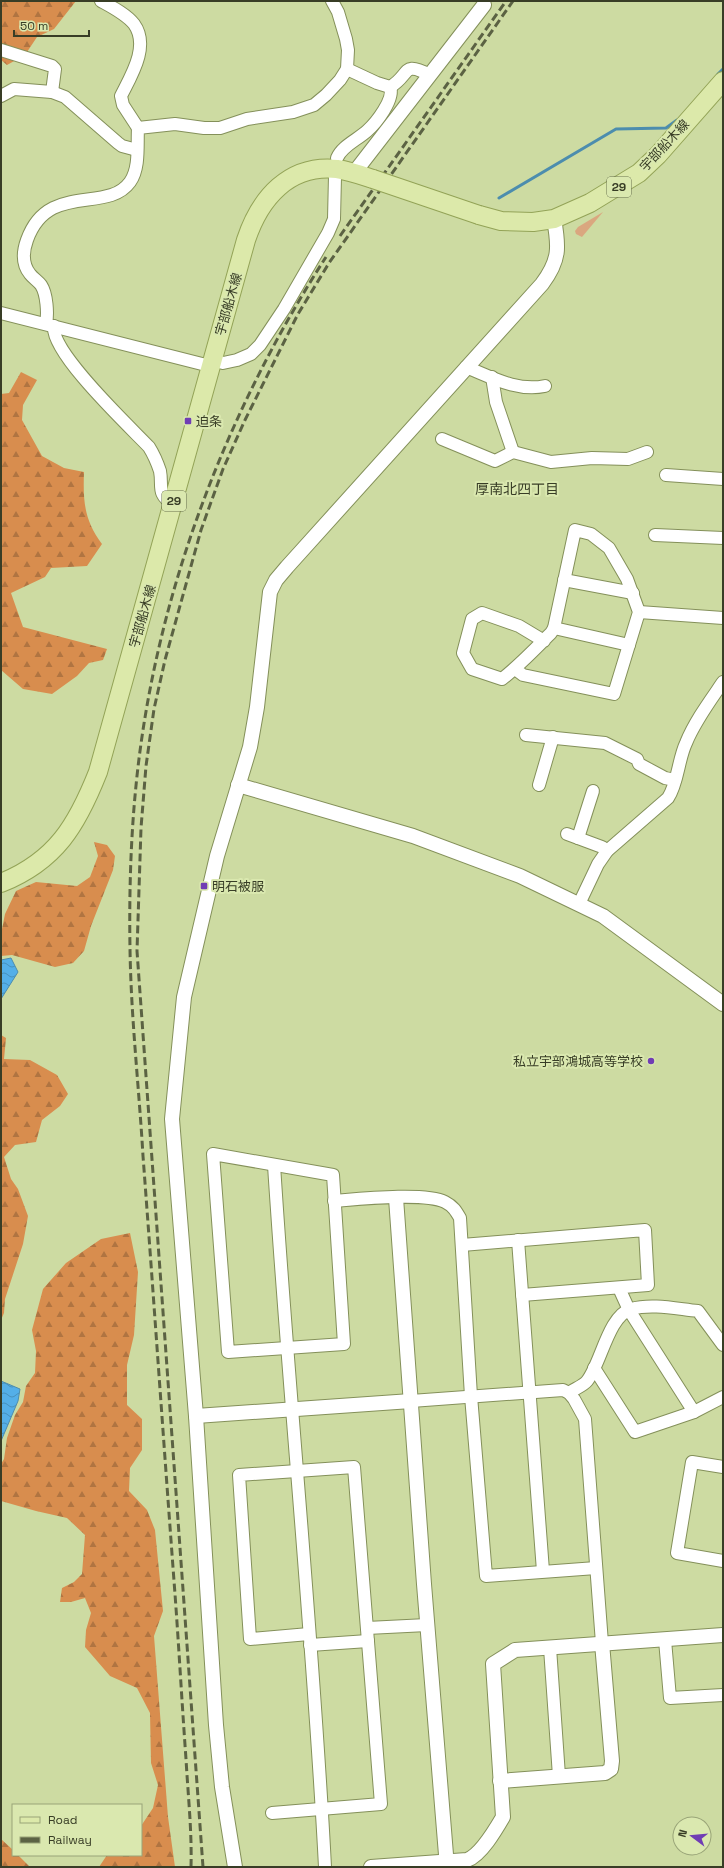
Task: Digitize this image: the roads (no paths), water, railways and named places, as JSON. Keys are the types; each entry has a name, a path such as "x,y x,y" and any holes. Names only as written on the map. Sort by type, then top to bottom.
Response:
{"main road":[{"name":"宇部船木線","path":"1,883 25,872 51,852 76,823 98,772 246,240 258,211 263,203 279,186 304,173 337,169 373,178 479,215 501,220 524,222 554,219 590,203 638,173 658,155 721,89"}],"street":[{"path":"101,1 116,9 134,24 140,39 138,60 121,96 123,105 138,128 134,174 130,182 114,194 54,206 38,219 27,239 24,252 24,264 44,291 47,318 56,338 80,374 149,447 156,457 160,473 161,490 166,500 173,504"},
{"path":"138,128 175,124 204,128 220,128 247,119 294,112 314,105 326,96 340,80 347,69 348,50 346,39 338,12 332,1"},
{"path":"354,173 486,3"},
{"path":"1,50 52,66 55,69 52,92"},
{"path":"390,87 396,83 408,69 414,68 430,75"},
{"path":"347,69 377,83 390,87"},
{"path":"337,158 344,148 368,130 389,103 392,92 390,87"},
{"path":"1,96 14,89 52,92 65,97 73,102 94,123 122,146 137,150"},
{"path":"1,312 211,363 223,363 237,360 251,354 268,333 328,233 334,219 334,176"},
{"path":"236,1867 222,1787 216,1725 196,1416 172,1119 180,1031 190,966 217,856 250,747 265,646 270,592 276,580 551,272 557,256 559,243 554,219"},
{"path":"466,367 499,381 522,388 532,389 545,386"},
{"path":"492,377 496,402 513,452"},
{"path":"442,439 495,461 513,452 551,462 592,458 628,459 647,452"},
{"path":"666,475 723,479"},
{"path":"515,668 523,675 614,694 639,612 627,579 609,548 591,534 575,530 554,628 544,640 515,668 502,679 472,669 463,653 472,619 482,613 519,626 544,640"},
{"path":"655,535 723,538"},
{"path":"564,580 632,593"},
{"path":"639,612 723,618"},
{"path":"554,628 629,645"},
{"path":"579,904 598,864 607,851 668,798 673,791 674,780 686,742 723,682"},
{"path":"526,735 605,743 637,759 639,764 665,778 674,780"},
{"path":"539,785 553,737"},
{"path":"238,785 413,836 520,876 603,916 723,1004"},
{"path":"593,791 572,836 607,851"},
{"path":"214,1154 274,1165 333,1175 344,1344 228,1352 214,1154"},
{"path":"274,1165 286,1348 310,1640 325,1867"},
{"path":"396,1198 427,1625 447,1865"},
{"path":"334,1200 433,1198 446,1202 455,1209 460,1218 471,1396 486,1576 596,1568"},
{"path":"462,1244 645,1230 648,1285 522,1295"},
{"path":"518,1240 543,1571"},
{"path":"619,1288 630,1310 694,1412"},
{"path":"569,1393 586,1382 594,1368 608,1333 621,1317 630,1310 647,1307 698,1311 723,1345"},
{"path":"594,1368 635,1432 694,1412 723,1397"},
{"path":"196,1416 529,1392 563,1390 569,1393 585,1419 612,1761 611,1769 605,1774 500,1781"},
{"path":"723,1467 692,1462 677,1553 723,1561"},
{"path":"272,1813 381,1804 367,1628 354,1467 240,1475 250,1639 368,1641"},
{"path":"367,1628 427,1625"},
{"path":"371,1867 447,1865 473,1858 497,1828 503,1817 493,1664 515,1650 723,1635"},
{"path":"665,1640 670,1698 723,1694"},
{"path":"550,1648 559,1776"}],"water":[{"path":"11,958 18,972 1,999 1,960"},
{"path":"1,1381 20,1389 18,1401 1,1441"}],"waterway":[{"path":"718,74 723,69"},
{"path":"499,198 616,129 666,128 677,120"}],"railway":[{"path":"340,236 506,1"},
{"path":"203,1867 137,951 141,828 146,766 154,709 165,660 201,530 223,469 245,420 298,314 329,263 513,1"},
{"path":"191,1867 190,1813 132,1001 130,903 134,812 138,767 148,700 162,633 181,567 203,502 229,438 258,376 291,315 326,257"}],"place":[{"name":"迫条","path":"188,421"},
{"name":"明石被服","path":"204,886"},
{"name":"私立宇部鴻城高等学校","path":"651,1061"}],"district":[{"name":"厚南北四丁目","path":"517,489"}]}
